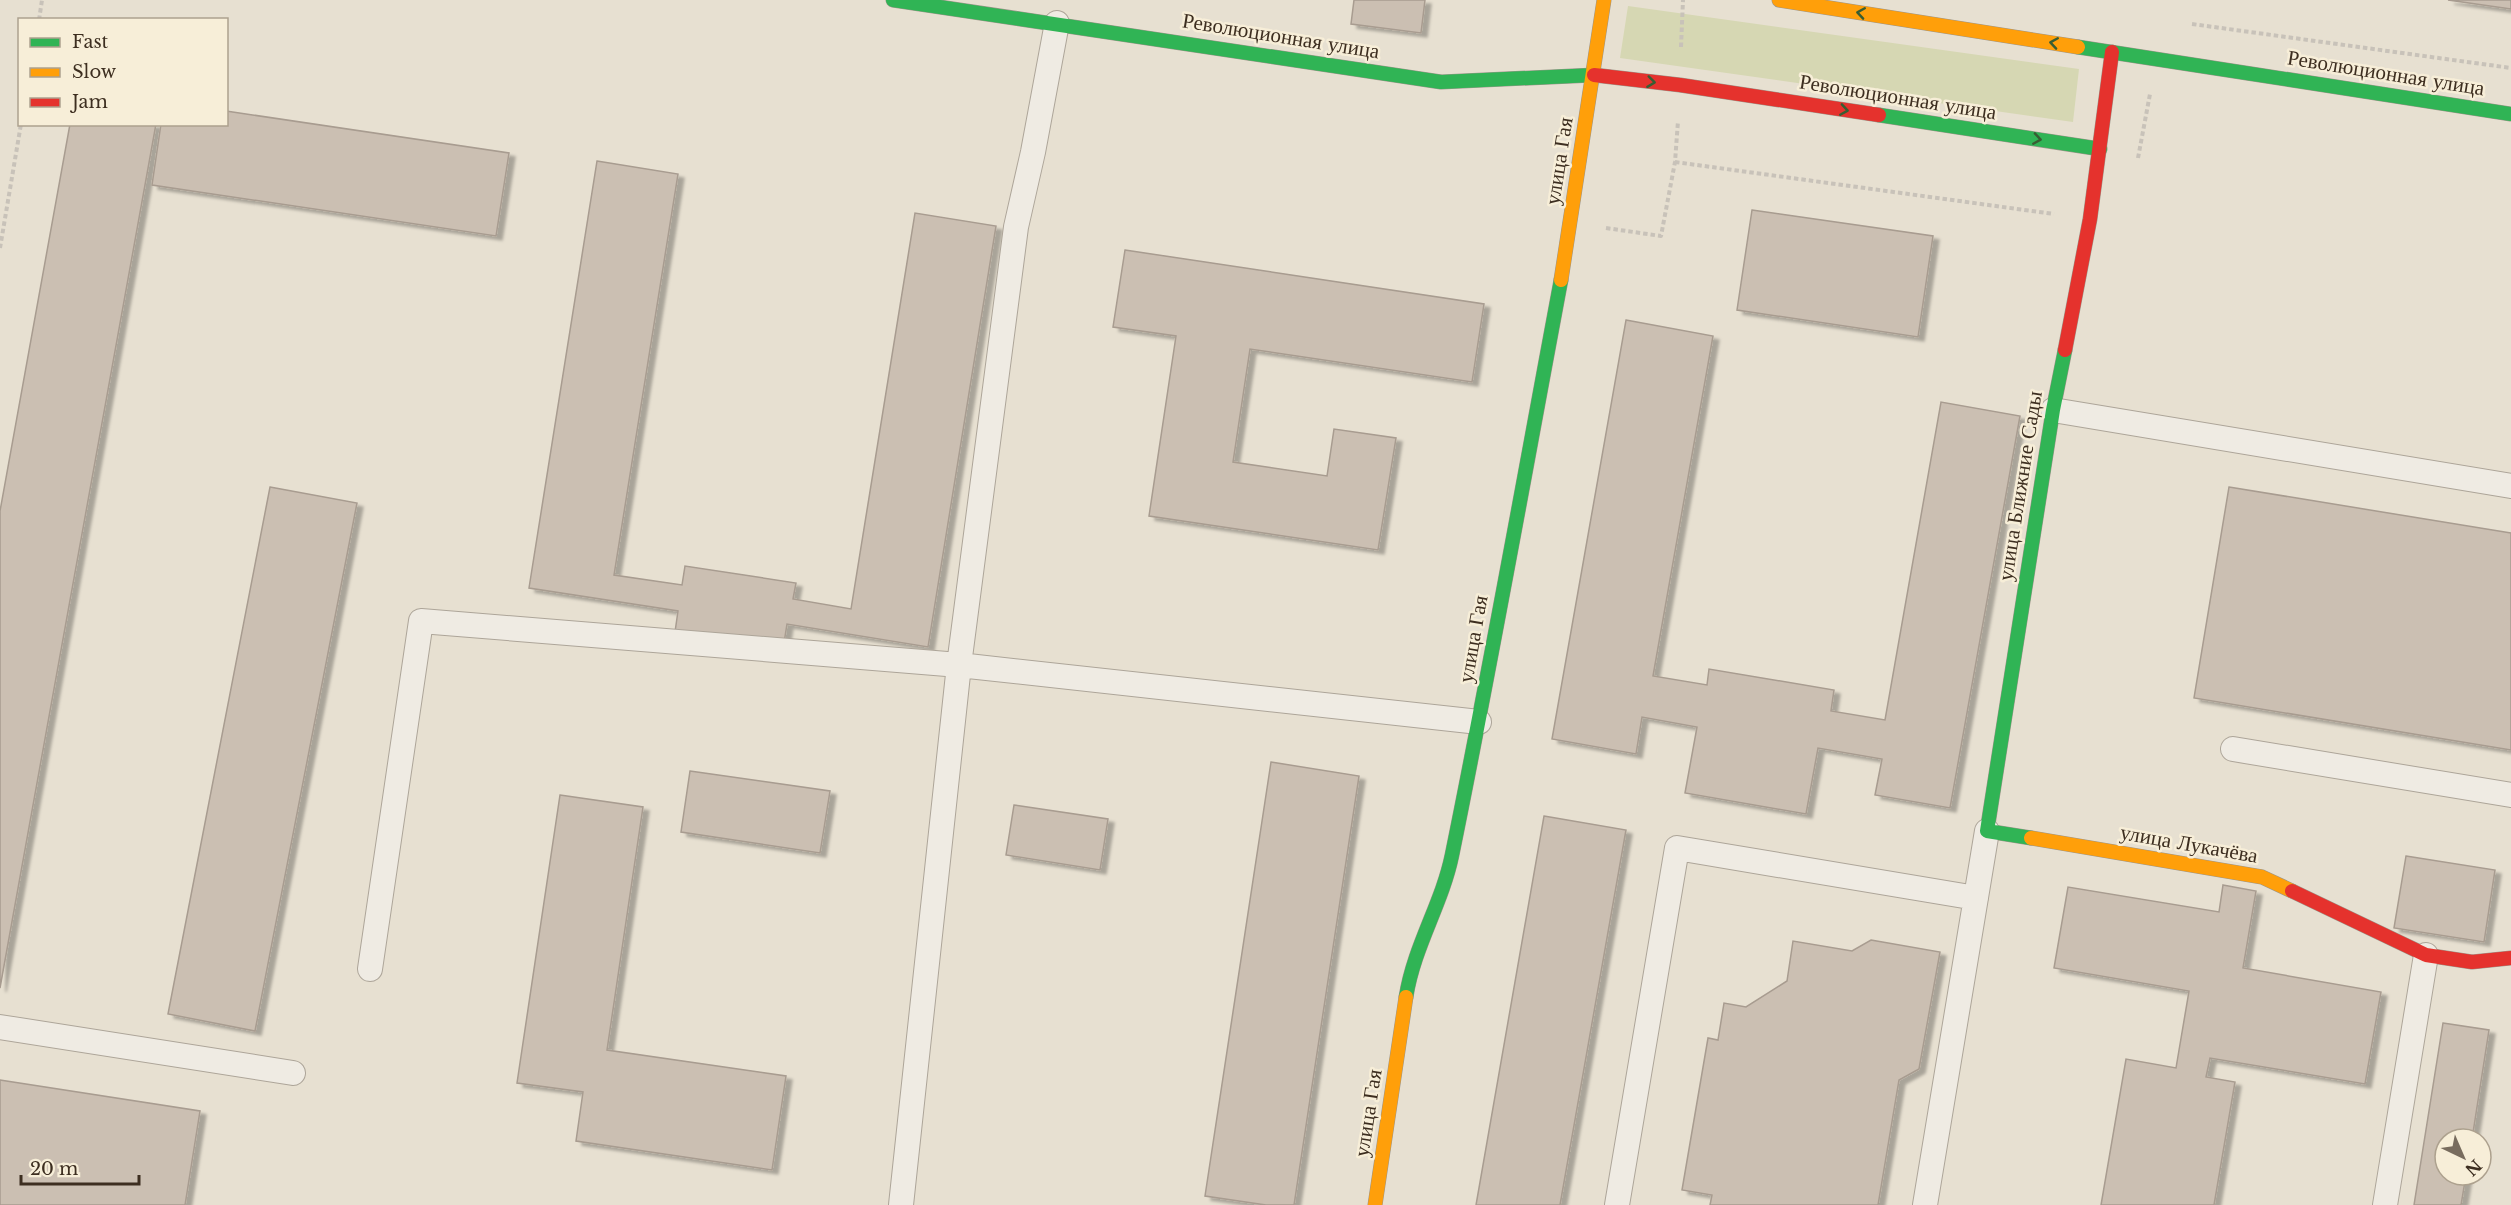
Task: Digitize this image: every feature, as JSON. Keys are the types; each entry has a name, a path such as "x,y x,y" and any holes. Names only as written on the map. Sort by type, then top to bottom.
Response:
{"street":[{"name":"Революционная улица","path":"893,0 1441,82 1593,75 1680,85 2100,149"},
{"path":"1593,75 1604,0"},
{"name":"Революционная улица","path":"1779,0 1809,2 2511,114"},
{"path":"2100,149 2112,52"},
{"name":"улица Гая","path":"1375,1205 1409,978 1413,961 1449,868 1479,722 1570,224 1593,75"},
{"name":"улица Ближние Сады","path":"1987,831 2053,410 2090,219 2100,149"},
{"name":"улица Лукачёва","path":"1987,831 2262,877 2426,955 2472,962 2511,958"}],"lane":[{"path":"901,1205 959,665 1016,227 1033,152 1057,23"},
{"path":"2053,410 2511,486"},
{"path":"370,969 421,621 959,665 1479,722"},
{"path":"2233,749 2511,795"},
{"path":"1925,1205 1987,831"},
{"path":"1617,1205 1677,848 1976,898"},
{"path":"2385,1205 2426,955"},
{"path":"0,1028 294,1073"}],"path":[{"path":"39,18 42,0"},
{"path":"1600,227 1661,236 1676,162 1683,0"},
{"path":"2186,23 2511,68"},
{"path":"0,248 21,126"}],"green space":[{"path":"1628,6 2079,69 2073,122 1620,58"}],"building":[{"path":"1354,0 1425,0 1421,33 1351,24"},
{"path":"2448,0 2511,0 2511,9"},
{"path":"228,111 509,153 496,236 152,185 161,126 228,126"},
{"path":"70,126 156,126 0,988 0,511"},
{"path":"597,161 678,174 614,575 682,585 685,566 796,583 793,599 851,609 915,213 996,226 928,647 787,624 783,649 675,632 678,611 529,588"},
{"path":"1752,210 1933,236 1918,337 1737,310"},
{"path":"1125,250 1484,304 1472,382 1250,349 1233,462 1327,476 1334,429 1396,438 1378,550 1149,516 1176,336 1113,327"},
{"path":"1626,320 1713,336 1653,676 1707,685 1709,669 1834,690 1831,711 1885,720 1941,402 2020,416 1950,808 1875,795 1882,759 1818,748 1806,814 1685,793 1697,727 1642,717 1636,754 1552,739"},
{"path":"270,487 357,503 255,1031 168,1014"},
{"path":"2229,487 2511,533 2511,750 2194,698"},
{"path":"1271,762 1359,776 1294,1205 1266,1205 1205,1196"},
{"path":"690,771 830,791 820,853 681,832"},
{"path":"560,795 643,807 607,1050 786,1076 772,1170 576,1141 583,1092 517,1083"},
{"path":"1014,805 1108,819 1100,870 1006,855"},
{"path":"1544,816 1626,830 1560,1205 1476,1205"},
{"path":"2406,856 2495,870 2484,942 2394,928"},
{"path":"2223,885 2256,891 2243,968 2381,992 2365,1084 2210,1058 2206,1077 2235,1082 2214,1205 2101,1205 2126,1059 2176,1068 2189,991 2054,968 2068,887 2219,912"},
{"path":"1871,940 1940,952 1919,1069 1899,1080 1878,1205 1710,1205 1712,1195 1682,1190 1708,1038 1718,1040 1724,1003 1746,1007 1787,981 1793,941 1852,951"},
{"path":"2443,1023 2489,1030 2474,1127 2433,1127 2433,1187 2464,1187 2461,1205 2414,1205"},
{"path":"0,1080 200,1111 185,1205 0,1205"}],"traffic: fast":[{"path":"893,0 1441,82 1594,75"},
{"path":"2078,47 2511,114"},
{"path":"1879,115 2100,149"},
{"path":"1406,997 1415,960 1442,891 1452,855 1561,280"},
{"path":"2031,838 1987,831 2053,410 2065,350"}],"traffic: slow":[{"path":"1561,280 1604,0"},
{"path":"1779,0 2078,47"},
{"path":"2031,838 2262,877 2292,891"},
{"path":"1375,1205 1406,997"}],"traffic: jam":[{"path":"2065,350 2090,219 2112,52"},
{"path":"1594,75 1680,85 1879,115"},
{"path":"2292,891 2426,955 2472,962 2511,958"}]}
